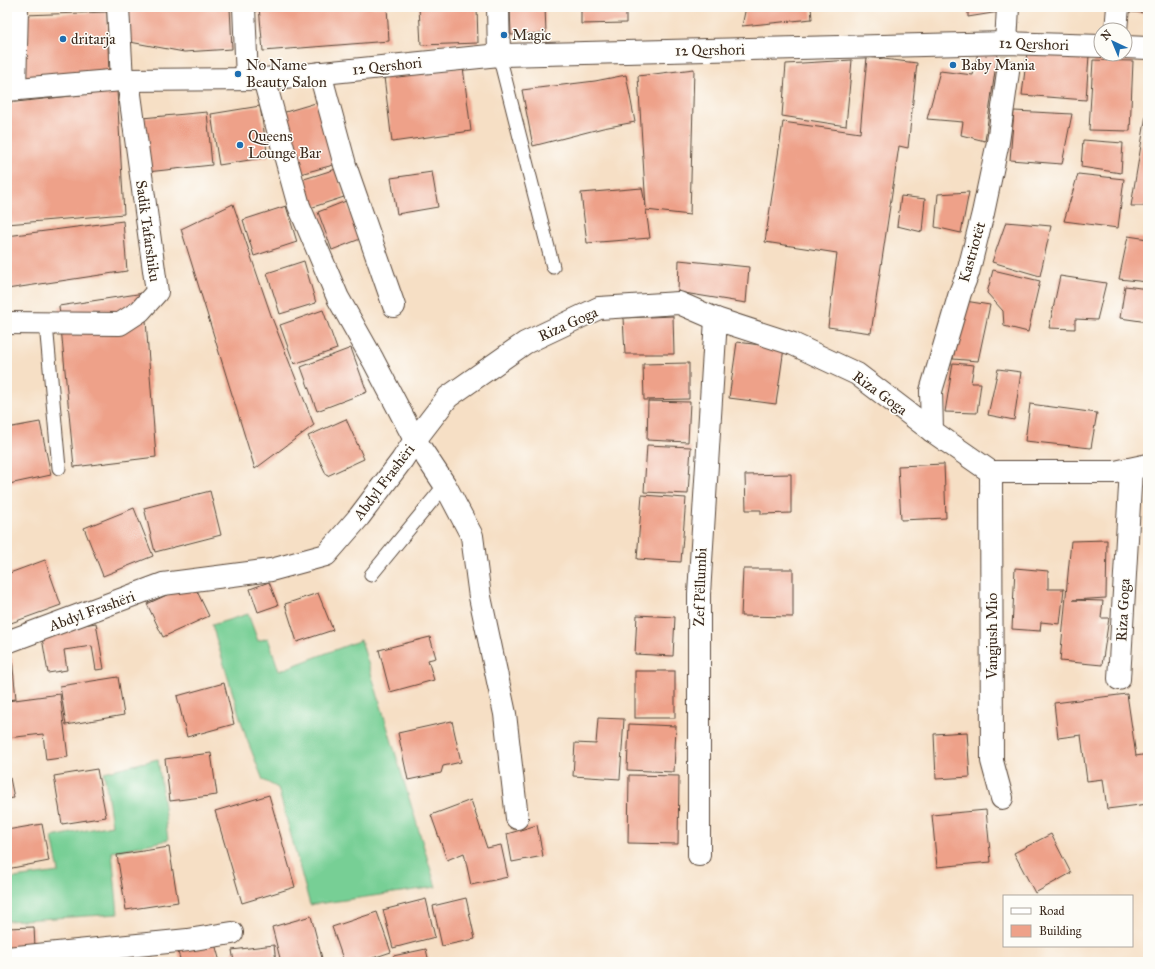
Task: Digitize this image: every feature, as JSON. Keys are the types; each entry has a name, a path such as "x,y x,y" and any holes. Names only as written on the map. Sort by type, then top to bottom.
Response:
{"street":[{"path":"11,90 16,7"},
{"name":"Sadik Tafarshiku","path":"7,323 120,324 140,311 156,292 125,80 118,7"},
{"path":"244,7 256,79 299,206 338,298 373,360 414,440"},
{"path":"498,7 499,55"},
{"path":"1006,42 1008,7"},
{"path":"1117,22 1118,7"},
{"name":"12 Qershori","path":"11,90 125,80 256,79 499,55 1006,42 1093,46"},
{"path":"1133,47 1148,48"},
{"name":"Kastriotët","path":"932,431 931,391 960,293 968,273 983,213 998,142 1008,72"},
{"path":"320,73 345,166 394,306"},
{"name":"Riza Goga","path":"414,440 448,397 525,343 599,308 679,303 716,319 793,344 857,374 932,431 991,472 1115,472 1139,467 1119,679"},
{"name":"Zef Pëllumbi","path":"699,855 699,594 716,319"},
{"name":"Abdyl Frashëri","path":"7,642 163,584 271,570 326,555 359,517 402,460 414,440 445,485 472,536 480,597 505,714 517,818"},
{"name":"Vangjush Mio","path":"991,472 992,761 1002,798"},
{"path":"7,958 188,940 232,933"}],"lane":[{"path":"499,55 552,267"},
{"path":"46,324 59,468"},
{"path":"371,575 445,485"}],"green space":[{"path":"248,614 258,641 268,638 279,671 361,640 436,887 310,905 278,788 263,780 246,737 212,625"},
{"path":"158,759 168,840 112,852 118,914 7,921 7,879 59,872 52,837 112,825 104,772"}],"building":[{"path":"172,7 230,7 232,49 184,52 130,42 128,10"},
{"path":"259,7 387,7 389,41 263,51"},
{"path":"419,7 477,7 478,43 421,45"},
{"path":"510,7 545,7 546,33 511,35"},
{"path":"581,7 626,7 626,23 581,24"},
{"path":"746,7 811,7 812,19 742,26"},
{"path":"968,7 999,7 999,12 968,17"},
{"path":"1128,7 1148,7 1148,13 1128,12"},
{"path":"107,12 109,75 25,78 25,15"},
{"path":"998,50 985,141 961,135 963,122 927,119 940,71 973,75 978,52"},
{"path":"1027,53 1089,55 1086,100 1022,95"},
{"path":"867,57 917,63 908,148 899,146 871,333 828,327 837,253 765,242 783,122 860,133"},
{"path":"852,60 846,126 782,116 786,64"},
{"path":"1093,60 1093,62 1133,62 1130,131 1089,130"},
{"path":"463,67 471,131 392,142 384,77"},
{"path":"694,69 690,215 646,210 650,238 587,243 581,193 642,188 646,208 638,76"},
{"path":"626,75 635,122 603,128 533,146 522,90 595,81"},
{"path":"117,91 124,214 7,224 7,103"},
{"path":"319,102 337,164 300,174 282,113"},
{"path":"260,106 268,157 219,165 211,114"},
{"path":"1147,109 1148,206 1131,206"},
{"path":"1014,111 1072,114 1062,164 1010,160"},
{"path":"207,112 212,165 147,172 142,118"},
{"path":"1083,140 1123,143 1121,173 1081,167"},
{"path":"336,169 344,197 310,208 301,180"},
{"path":"432,172 438,207 397,214 391,178"},
{"path":"1078,174 1124,179 1118,228 1064,221"},
{"path":"969,192 961,233 935,227 938,194"},
{"path":"901,196 925,199 922,232 897,226"},
{"path":"346,201 360,239 332,250 318,212"},
{"path":"233,204 272,318 314,425 255,469 181,229"},
{"path":"286,206 297,242 254,256 243,220"},
{"path":"123,221 127,271 7,289 7,236"},
{"path":"1006,222 1051,226 1040,276 992,262"},
{"path":"1128,236 1148,239 1148,282 1119,279"},
{"path":"679,260 749,267 746,303 678,292"},
{"path":"304,261 316,303 280,314 267,273"},
{"path":"993,270 1040,281 1028,332 1004,326 1003,311 987,293"},
{"path":"1060,276 1106,283 1097,320 1075,319 1075,329 1049,328"},
{"path":"1125,286 1148,289 1148,322 1120,318"},
{"path":"144,293 156,457 74,467 59,306"},
{"path":"965,301 990,305 978,361 953,359"},
{"path":"323,310 337,349 294,364 280,325"},
{"path":"673,316 674,354 625,354 623,318"},
{"path":"737,342 784,348 776,404 729,398"},
{"path":"351,348 367,392 317,411 301,367"},
{"path":"689,363 689,399 644,400 643,364"},
{"path":"953,363 974,365 971,383 981,383 977,413 945,412"},
{"path":"998,369 1021,372 1014,420 988,415"},
{"path":"648,401 690,402 688,442 647,440"},
{"path":"1030,404 1097,413 1091,448 1025,441"},
{"path":"346,419 364,459 327,476 308,436"},
{"path":"40,422 51,475 9,484 7,476 7,428"},
{"path":"647,445 691,447 688,494 644,492"},
{"path":"944,464 946,518 901,520 898,466"},
{"path":"791,474 791,513 761,514 761,510 746,510 745,475"},
{"path":"210,491 221,535 155,552 144,508"},
{"path":"642,495 686,498 681,562 637,559"},
{"path":"134,508 153,556 103,576 84,528"},
{"path":"1107,540 1106,598 1073,600 1103,601 1101,618 1109,618 1102,665 1060,661 1071,541"},
{"path":"45,560 61,605 11,623 7,613 7,574"},
{"path":"1015,568 1048,571 1048,589 1064,589 1060,624 1041,622 1040,631 1012,629"},
{"path":"743,569 793,569 793,617 741,616"},
{"path":"269,582 278,605 258,612 250,589"},
{"path":"193,583 209,616 163,637 147,604"},
{"path":"318,593 333,630 297,642 285,604"},
{"path":"637,615 675,617 673,656 635,654"},
{"path":"96,623 104,669 96,670 92,646 64,650 67,670 48,673 41,632"},
{"path":"430,637 436,658 428,660 434,680 390,692 379,650"},
{"path":"7,658 12,658 16,699 7,700"},
{"path":"635,671 675,671 675,718 635,718"},
{"path":"118,677 124,715 66,725 60,686"},
{"path":"224,683 234,724 187,737 177,696"},
{"path":"60,694 68,757 46,760 43,734 7,738 7,701"},
{"path":"1127,694 1136,756 1148,754 1148,804 1107,809 1103,779 1087,781 1081,735 1058,738 1054,703"},
{"path":"598,718 624,719 620,779 573,776 575,743 596,744"},
{"path":"452,721 461,762 443,766 441,773 408,780 398,733"},
{"path":"629,724 676,726 674,772 627,770"},
{"path":"967,732 970,777 936,779 934,734"},
{"path":"211,753 217,795 170,801 165,759"},
{"path":"97,769 106,817 62,824 54,776"},
{"path":"629,775 679,776 678,844 628,843"},
{"path":"10,778 14,798 7,799 7,779"},
{"path":"269,795 295,887 242,903 215,811"},
{"path":"471,800 487,848 501,845 508,877 471,885 464,853 447,860 431,815"},
{"path":"986,810 991,862 937,867 932,815"},
{"path":"42,824 49,861 7,869 7,830"},
{"path":"537,825 543,856 512,862 507,834"},
{"path":"1051,834 1071,873 1035,893 1014,853"},
{"path":"169,847 178,902 126,910 117,855"},
{"path":"466,898 475,939 442,946 433,906"},
{"path":"426,899 435,937 393,948 383,910"},
{"path":"377,912 391,952 361,962 344,962 332,927"},
{"path":"311,916 323,962 281,962 272,927"},
{"path":"34,927 35,948 7,949 7,928"},
{"path":"214,940 220,962 181,962 177,949"},
{"path":"274,945 276,962 234,962 232,950"},
{"path":"426,949 429,962 394,962 393,956"}],"place":[{"name":"Magic","path":"504,35"},
{"name":"dritarja","path":"63,39"},
{"name":"Baby Mania","path":"953,65"},
{"name":"No Name Beauty Salon","path":"238,74"},
{"name":"Queens Lounge Bar","path":"240,145"}]}
